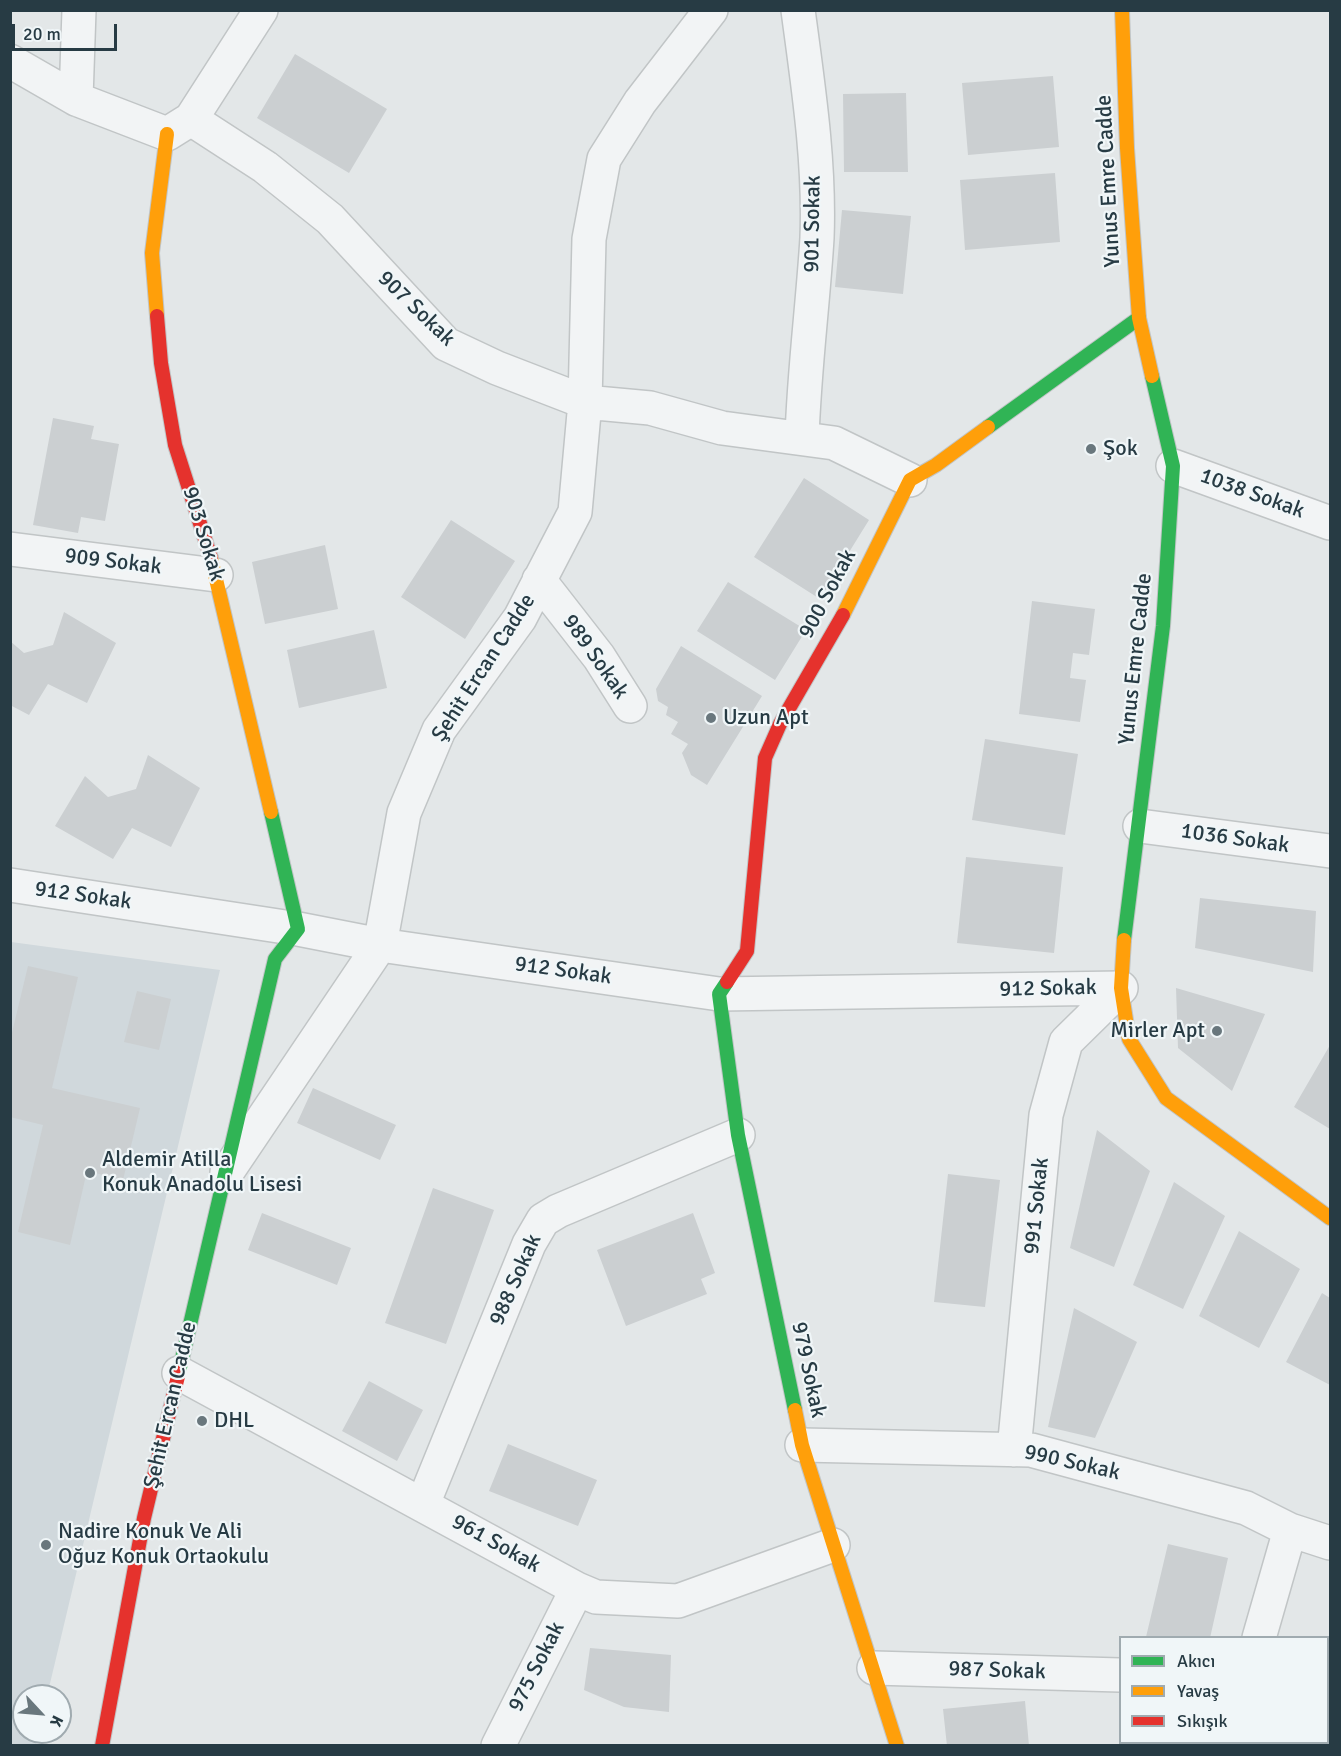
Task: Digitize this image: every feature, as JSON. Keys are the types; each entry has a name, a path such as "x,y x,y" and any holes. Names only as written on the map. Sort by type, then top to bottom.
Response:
{"street":[{"path":"76,99 79,10"},
{"name":"903 Sokak","path":"261,10 179,127 152,253 161,363 175,445 216,575 298,929"},
{"name":"Şehit Ercan Cadde","path":"227,1172 380,945 404,813 439,730 520,618 574,513 585,402 589,239 604,159 640,102 711,10"},
{"name":"901 Sokak","path":"798,10 812,115 817,236 805,365 802,438"},
{"name":"Yunus Emre Cadde","path":"1122,10 1127,148 1139,318 1173,466 1163,626 1122,957 1121,988 1129,1039 1166,1098 1330,1218"},
{"name":"907 Sokak","path":"10,61 76,99 179,127 265,167 330,219 446,344 497,368 585,402 650,408 722,428 834,443 910,480"},
{"path":"910,480 936,465 1139,318"},
{"name":"1038 Sokak","path":"1173,466 1329,519"},
{"name":"900 Sokak","path":"719,994 747,951 765,758 780,724 843,615 910,480"},
{"name":"909 Sokak","path":"10,549 216,575"},
{"name":"989 Sokak","path":"539,580 599,657 630,706"},
{"name":"1036 Sokak","path":"1140,826 1330,851"},
{"name":"912 Sokak","path":"10,885 298,929 380,945 719,994 1121,988"},
{"name":"Şehit Ercan Cadde","path":"102,1746 144,1518 227,1172 275,959 298,929"},
{"name":"991 Sokak","path":"1014,1450 1046,1114 1066,1042 1121,988"},
{"name":"979 Sokak","path":"719,994 738,1135 802,1445 897,1746"},
{"name":"988 Sokak","path":"423,1504 529,1244 543,1220 558,1211 738,1135"},
{"name":"961 Sokak","path":"179,1373 577,1589 596,1597 678,1601 833,1545"},
{"name":"990 Sokak","path":"802,1445 1031,1450 1246,1509 1290,1530 1330,1543"},
{"path":"1259,1636 1290,1530"},
{"name":"975 Sokak","path":"498,1746 577,1589"},
{"name":"987 Sokak","path":"874,1668 1119,1675"}],"shaded area":[{"name":"Aldemir Atilla Konuk Anadolu Lisesi","path":"11,942 220,970 50,1684 12,1684 12,1744 36,1745 11,1746"}],"building":[{"path":"295,54 387,109 349,173 257,118"},
{"path":"1053,76 1059,147 968,155 962,83"},
{"path":"906,93 908,172 844,172 843,94"},
{"path":"1055,173 1060,242 965,250 960,180"},
{"path":"842,210 911,216 903,294 835,287"},
{"path":"53,418 94,426 91,439 119,444 105,521 81,517 78,533 33,525"},
{"path":"804,478 869,520 820,599 754,557"},
{"path":"451,520 515,561 465,639 401,597"},
{"path":"325,545 338,609 265,624 252,562"},
{"path":"728,582 806,630 775,680 697,631"},
{"path":"1032,601 1095,609 1089,655 1073,653 1070,678 1086,680 1080,722 1019,714"},
{"path":"64,612 116,643 87,703 48,684 29,715 10,705 10,641 24,653 53,645"},
{"path":"374,630 387,688 299,708 287,650"},
{"name":"Uzun Apt","path":"681,646 762,696 707,785 691,775 682,753 688,744 671,734 678,722 666,715 668,707 658,701 656,689"},
{"path":"985,739 1078,754 1065,835 972,820"},
{"path":"148,755 200,788 171,847 132,828 113,859 55,826 85,776 108,797 136,789"},
{"path":"966,857 1063,867 1054,953 957,943"},
{"path":"1200,898 1316,911 1313,972 1195,948"},
{"path":"28,966 78,977 52,1088 140,1108 123,1180 87,1171 70,1245 18,1232 43,1125 10,1117 10,1041"},
{"name":"Mirler Apt","path":"1176,988 1265,1014 1232,1091 1178,1048"},
{"path":"137,991 171,999 159,1050 124,1042"},
{"path":"1330,1045 1330,1129 1294,1107"},
{"path":"313,1088 396,1125 380,1160 297,1123"},
{"path":"1097,1130 1150,1171 1114,1267 1070,1248"},
{"path":"948,1174 1000,1180 985,1307 934,1302"},
{"path":"1174,1182 1225,1216 1183,1309 1133,1285"},
{"path":"433,1188 494,1210 446,1344 385,1323"},
{"path":"262,1213 351,1248 337,1285 248,1250"},
{"path":"693,1213 715,1273 701,1279 707,1294 626,1326 597,1250"},
{"path":"1239,1231 1300,1269 1259,1348 1199,1316"},
{"path":"1322,1293 1330,1298 1330,1385 1286,1362"},
{"path":"1074,1308 1137,1342 1095,1438 1048,1427"},
{"path":"369,1381 423,1410 397,1461 342,1431"},
{"path":"508,1444 597,1480 578,1526 489,1491"},
{"path":"1168,1544 1228,1558 1210,1636 1146,1636"},
{"path":"590,1648 671,1655 669,1712 624,1707 584,1690"},
{"path":"1329,1666 1330,1746 1299,1746 1300,1744 1329,1744"},
{"path":"1025,1701 1029,1746 947,1746 943,1709"}],"traffic: fast":[{"path":"988,427 1139,318"},
{"path":"1124,940 1163,626 1173,466 1152,376"},
{"path":"179,1372 275,959 298,929 271,812"},
{"path":"727,982 719,994 738,1135 795,1410"}],"traffic: slow":[{"path":"1122,10 1127,148 1139,318 1152,376"},
{"path":"157,316 152,253 167,134"},
{"path":"843,615 910,480 936,465 988,427"},
{"path":"211,558 271,812"},
{"path":"1124,940 1121,988 1129,1039 1166,1098 1330,1218"},
{"path":"795,1410 802,1445 897,1746"}],"traffic: jam":[{"path":"157,316 161,363 175,445 211,558"},
{"path":"727,982 747,951 765,758 780,724 843,615"},
{"path":"102,1746 144,1518 179,1372"}],"place":[{"name":"Şok","path":"1091,449"},
{"name":"Uzun Apt","path":"711,718"},
{"name":"Mirler Apt","path":"1217,1031"},
{"name":"Aldemir Atilla Konuk Anadolu Lisesi","path":"90,1173"},
{"name":"DHL","path":"202,1421"},
{"name":"Nadire Konuk Ve Ali Oğuz Konuk Ortaokulu","path":"46,1545"}]}
